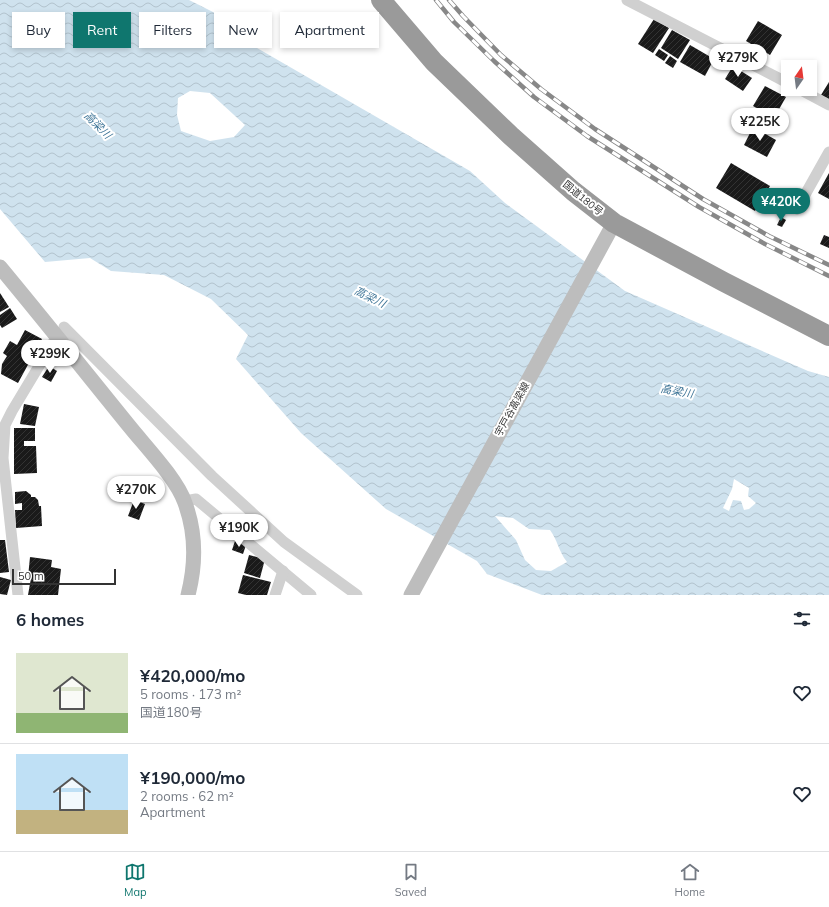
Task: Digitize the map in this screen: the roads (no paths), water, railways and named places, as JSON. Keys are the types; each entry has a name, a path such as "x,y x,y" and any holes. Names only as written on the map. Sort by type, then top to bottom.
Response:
{"highway":[{"name":"国道180号","path":"381,0 434,62 510,136 573,191 611,229 724,282 829,336"}],"main road":[{"name":"宇戸谷高梁線","path":"411,595 611,229"},
{"path":"0,267 61,332 174,482 185,501 192,526 194,556 188,595"}],"street":[{"path":"628,0 781,79"},
{"path":"812,96 829,105"},
{"path":"797,209 829,152"},
{"path":"18,595 3,458 5,425 12,411 61,332 212,476 284,542 357,595"},
{"path":"185,501 196,499 311,595"},
{"path":"276,595 283,571"}],"water":[{"name":"高梁川","path":"0,0 189,0 214,12 214,48 257,48 470,171 505,203 625,291 808,371 829,377 829,595 542,595 487,574 477,561 386,509 301,433 236,359 248,335 211,299 164,275 111,271 90,258 45,262 0,209","holes":["190,91 210,93 245,125 234,137 210,141 181,131 177,115 178,98","734,479 749,488 748,496 756,503 749,509 744,510 741,501 733,500 729,511 723,508 732,489","495,516 513,518 529,529 550,530 567,562 551,571 536,570 525,560 516,540"]}],"railway":[{"path":"436,0 454,22 494,61 534,97 587,136 699,207 765,244 829,276"},
{"path":"449,0 501,55 541,89 595,129 703,199 769,236 829,265"}]}
